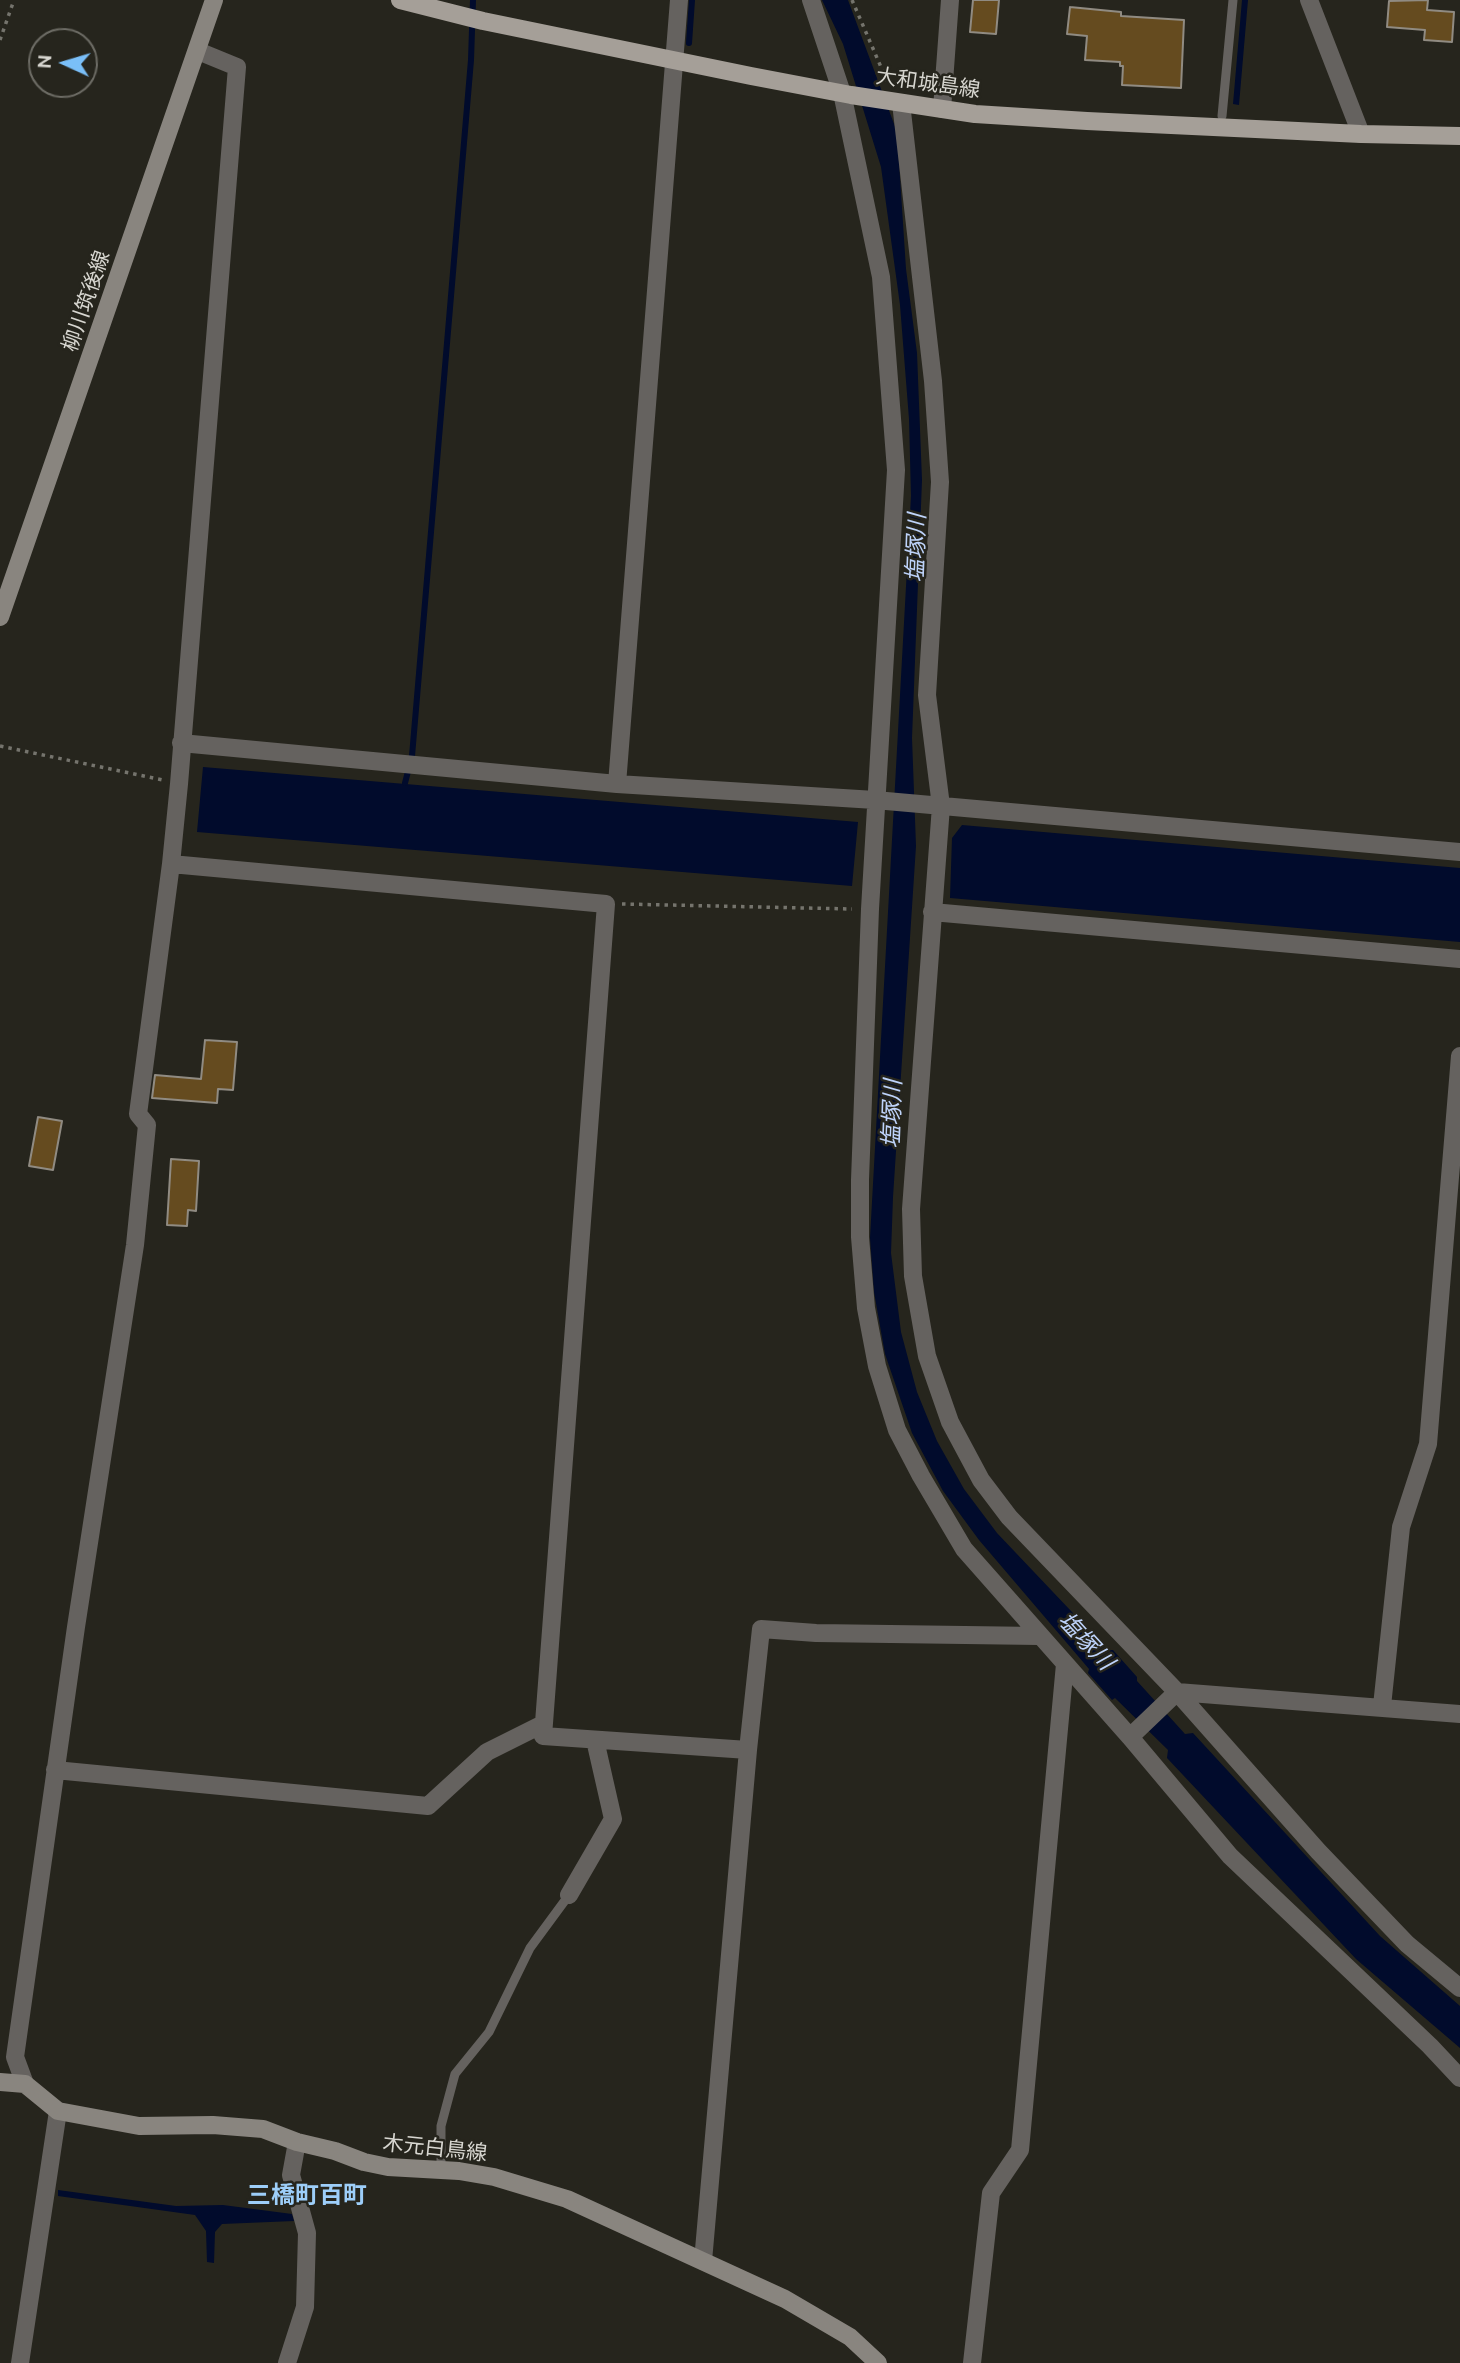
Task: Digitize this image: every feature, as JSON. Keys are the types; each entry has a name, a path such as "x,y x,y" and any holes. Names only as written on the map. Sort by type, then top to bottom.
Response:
{"main road":[{"name":"柳川筑後線","path":"0,617 214,0"},
{"name":"大和城島線","path":"400,0 483,21 674,60 846,94 975,114 1361,134 1460,136"},
{"path":"0,2082 25,2084"},
{"name":"木元白鳥線","path":"25,2084 58,2111 139,2126 262,2129 364,2162 388,2167 494,2177 566,2199 785,2299 850,2337 878,2363"}],"street":[{"path":"617,784 679,0"},
{"path":"811,0 846,94 881,277 896,470 875,800 860,1180 860,1237 866,1308 877,1366 897,1430 964,1549 1130,1737 1230,1856 1430,2046 1460,2078"},
{"path":"942,109 950,0"},
{"path":"1309,0 1361,134"},
{"path":"25,2084 15,2057 55,1770 135,1245 147,1125 138,1114 171,864 178,783 237,67 198,51"},
{"path":"893,102 933,381 940,482 927,695 941,806 911,1209 913,1276 927,1356 950,1422 981,1480 1009,1517 1172,1697 1344,1879 1407,1944 1460,1988"},
{"path":"181,743 617,784 875,800 1460,852"},
{"path":"171,864 606,904 542,1736 748,1751"},
{"path":"932,912 1460,959"},
{"path":"1382,1706 1401,1527 1428,1444 1460,1056"},
{"path":"703,2261 761,1629 817,1633 1039,1636"},
{"path":"972,2363 991,2193 1020,2150 1065,1664"},
{"path":"1130,1737 1172,1697 1382,1706 1460,1714"},
{"path":"55,1770 428,1806 487,1752 543,1724"},
{"path":"569,1895 613,1819 595,1740"},
{"path":"20,2363 58,2111"},
{"path":"287,2363 305,2307 307,2233 291,2175 297,2142"}],"lane":[{"path":"1222,116 1233,0"},
{"path":"441,2170 440,2126 455,2074 489,2032 530,1948 569,1895"}],"path":[{"path":"0,40 14,0"},
{"path":"852,0 893,102"},
{"path":"0,746 178,783"},
{"path":"606,904 870,909"}],"water":[{"name":"塩塚川","path":"822,0 848,0 897,132 906,269 917,353 922,480 912,738 916,846 891,1253 901,1332 917,1392 937,1441 964,1489 997,1533 1108,1650 1113,1650 1185,1734 1193,1733 1380,1936 1460,2006 1460,2048 1356,1959 1167,1758 1168,1750 1115,1698 1112,1700 1088,1673 1089,1669 979,1540 943,1491 912,1433 885,1354 874,1292 870,1238 911,496 909,419 900,305 881,167 843,44"},
{"path":"1242,0 1248,0 1239,105 1233,104"},
{"path":"203,767 858,822 852,886 197,832"},
{"path":"962,825 1460,868 1460,942 950,898 952,838"},
{"path":"58,2190 176,2206 223,2205 292,2214 294,2221 222,2224 215,2232 214,2263 207,2262 206,2231 195,2215 58,2196"}],"building":[{"path":"973,0 999,0 996,34 970,32"},
{"path":"1428,0 1427,10 1454,12 1452,42 1424,40 1425,30 1387,27 1389,1"},
{"path":"1070,7 1121,12 1121,16 1184,20 1181,88 1122,85 1123,66 1120,66 1120,62 1085,60 1087,36 1067,34"},
{"path":"205,1040 237,1042 233,1090 218,1089 217,1103 152,1098 155,1075 201,1079"},
{"path":"38,1117 62,1121 53,1170 29,1166"},
{"path":"171,1159 199,1161 196,1211 188,1210 187,1226 167,1225"}],"waterway":[{"path":"405,783 412,756 471,60 473,0"},
{"path":"689,43 692,0"}],"district":[{"name":"三橋町百町","path":"307,2195"}]}
